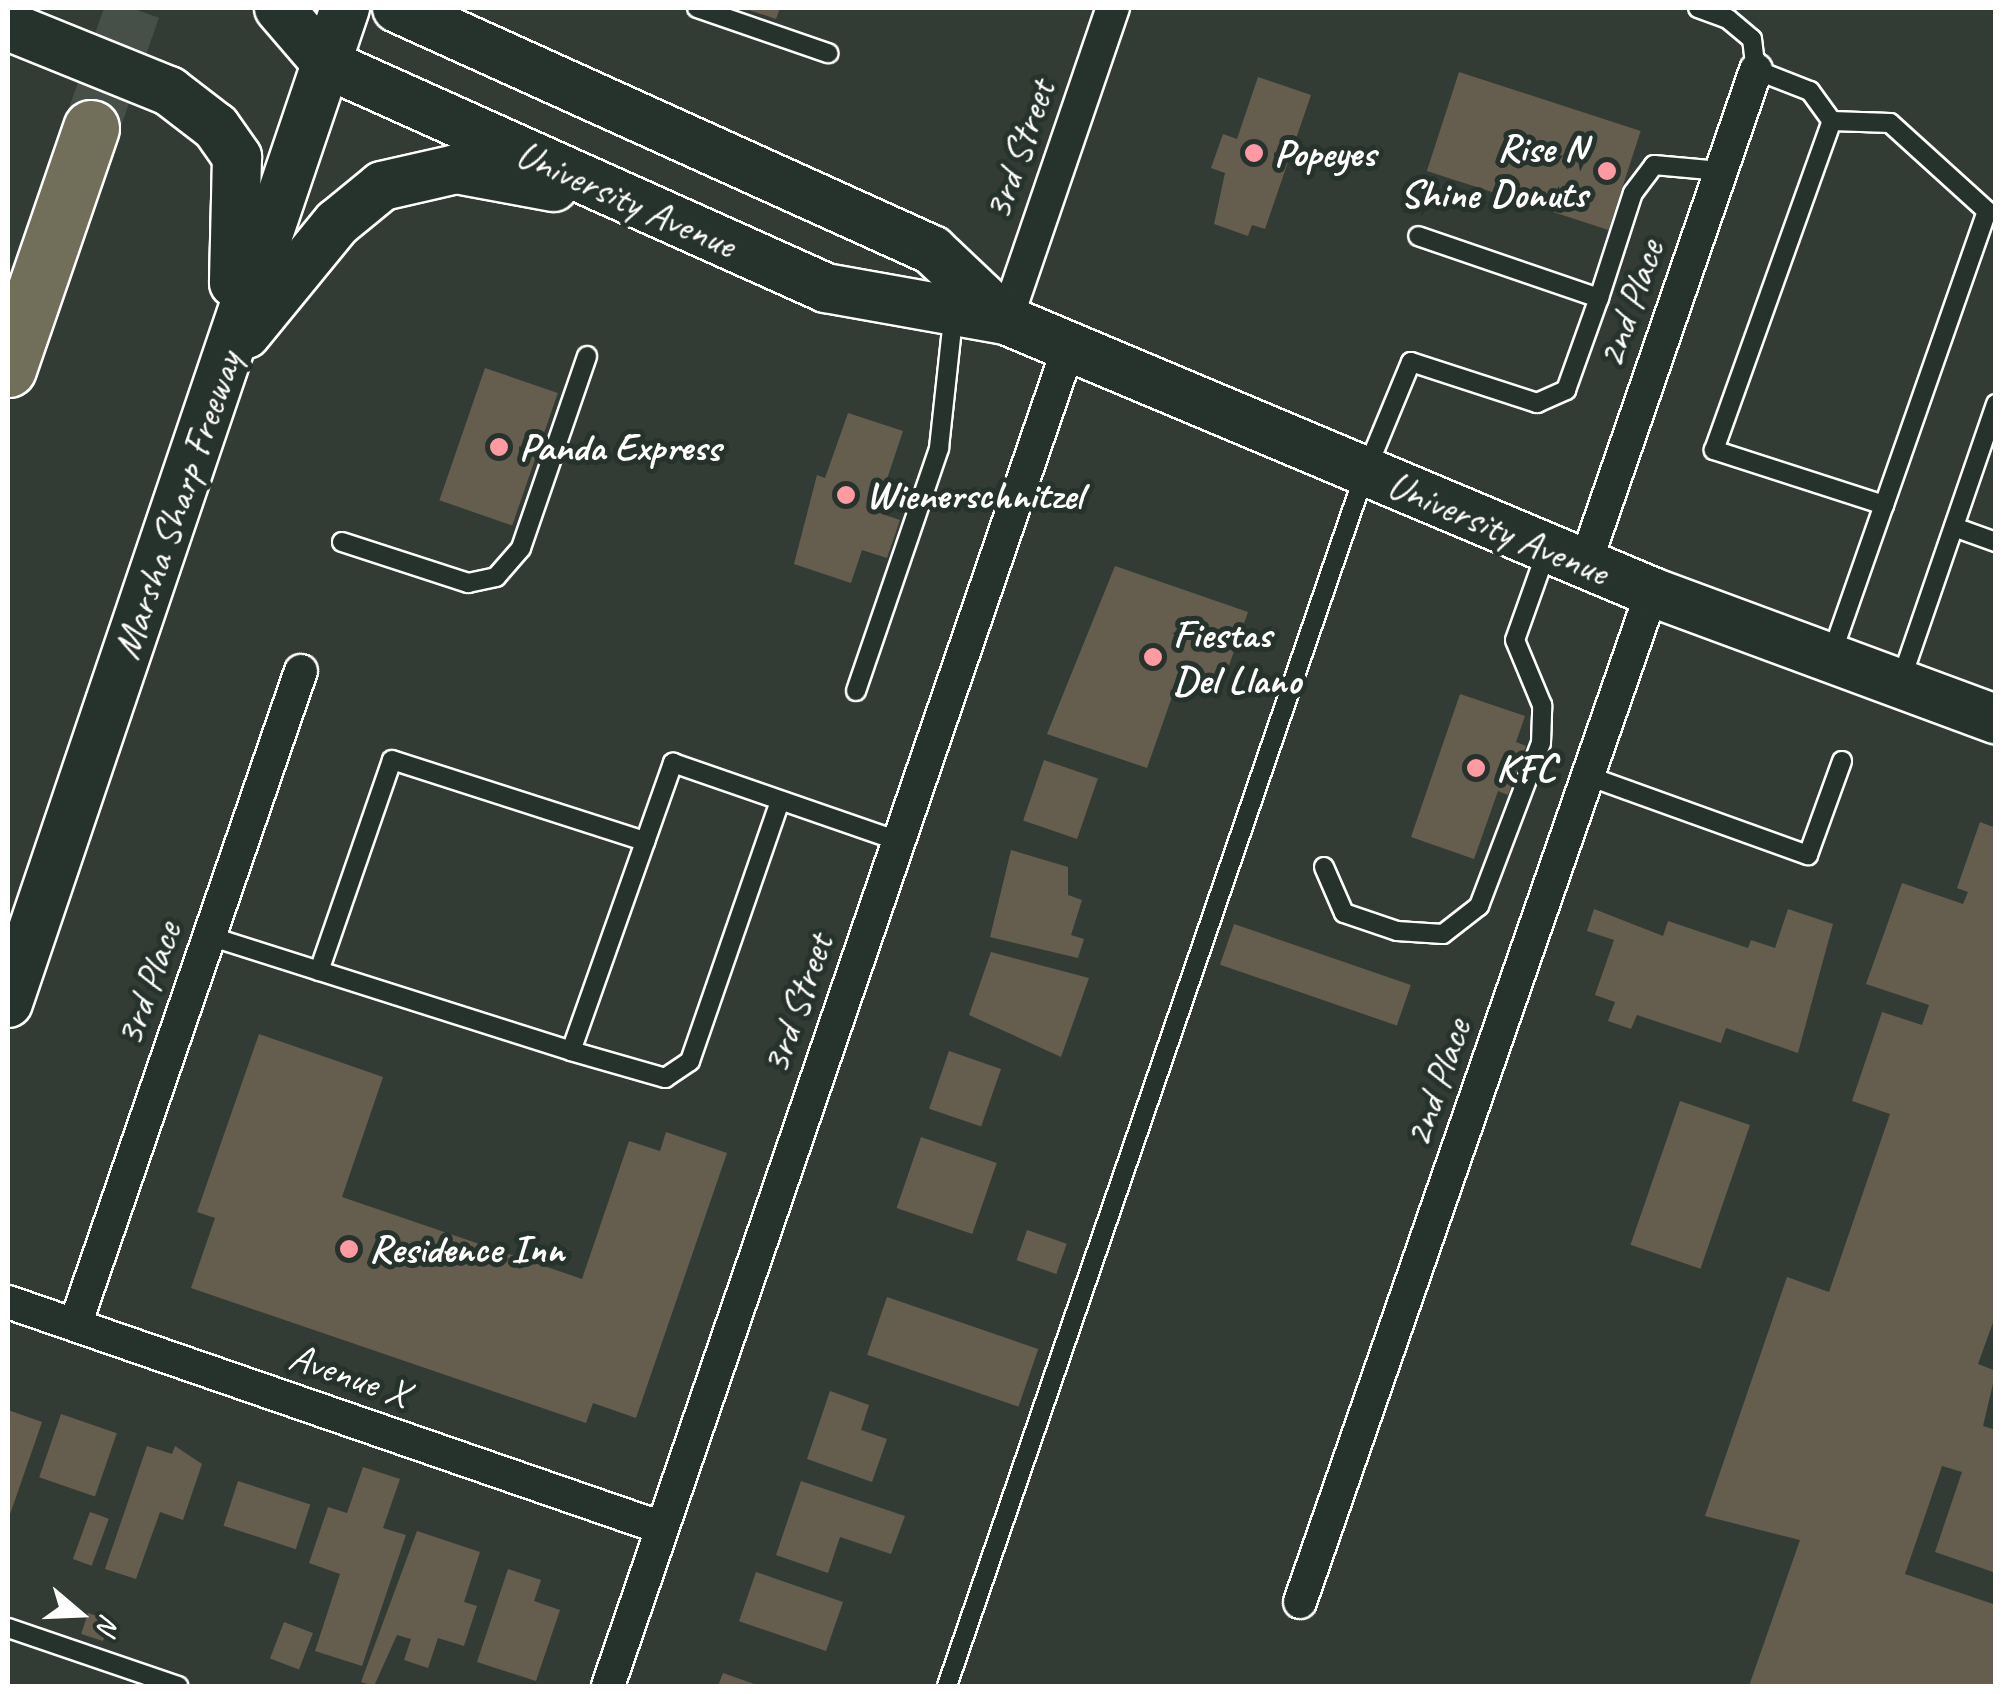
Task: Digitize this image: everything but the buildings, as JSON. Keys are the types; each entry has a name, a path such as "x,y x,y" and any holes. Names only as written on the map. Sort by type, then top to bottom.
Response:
{"highway":[{"path":"8,369 91,128"}],"main road":[{"name":"University Avenue","path":"279,8 327,64 826,288 1006,320 1652,592 1830,661 1996,719"},
{"name":"Marsha Sharp Freeway","path":"8,1003 346,8"},
{"name":"University Avenue","path":"397,8 932,250 1006,320"},
{"path":"8,26 169,91 216,126 237,157 228,356"},
{"path":"228,356 337,223 382,186 456,169 644,207"}],"street":[{"name":"3rd Street","path":"1006,320 1113,8"},
{"name":"2nd Place","path":"1566,556 1721,171 1756,70"},
{"name":"3rd Street","path":"608,1686 1068,349"},
{"name":"2nd Place","path":"1300,1602 1652,592"},
{"name":"3rd Place","path":"74,1325 300,671"},
{"name":"Avenue X","path":"8,1302 662,1528"}],"lane":[{"path":"697,8 828,52"},
{"path":"1698,8 1752,39 1756,70 1810,91 1832,121"},
{"path":"1830,661 1991,210 1890,123 1832,121"},
{"path":"1832,121 1714,450 1884,505"},
{"path":"947,1686 1365,473 1411,362 1537,403 1566,390 1633,193 1654,165 1721,171"},
{"path":"1418,236 1598,298"},
{"path":"856,691 940,448 954,311"},
{"path":"342,542 468,583 496,577 521,548 587,356"},
{"path":"1899,685 1996,404"},
{"path":"1954,527 1996,542"},
{"path":"1324,867 1344,913 1396,931 1443,934 1479,906 1542,744 1542,705 1514,640 1566,556"},
{"path":"319,971 392,760 645,840"},
{"path":"1588,776 1808,854 1842,761"},
{"path":"571,1051 672,763 898,842"},
{"path":"209,936 665,1078 690,1062 780,801"},
{"path":"8,1628 178,1686"}],"tunnel":[{"path":"91,128 133,8"}],"place":[{"name":"Popeyes","path":"1254,153"},
{"name":"Rise N Shine Donuts","path":"1607,171"},
{"name":"Panda Express","path":"499,447"},
{"name":"Wienerschnitzel","path":"846,495"},
{"name":"Fiestas Del Llano","path":"1153,657"},
{"name":"KFC","path":"1476,768"},
{"name":"Residence Inn","path":"349,1249"}]}
